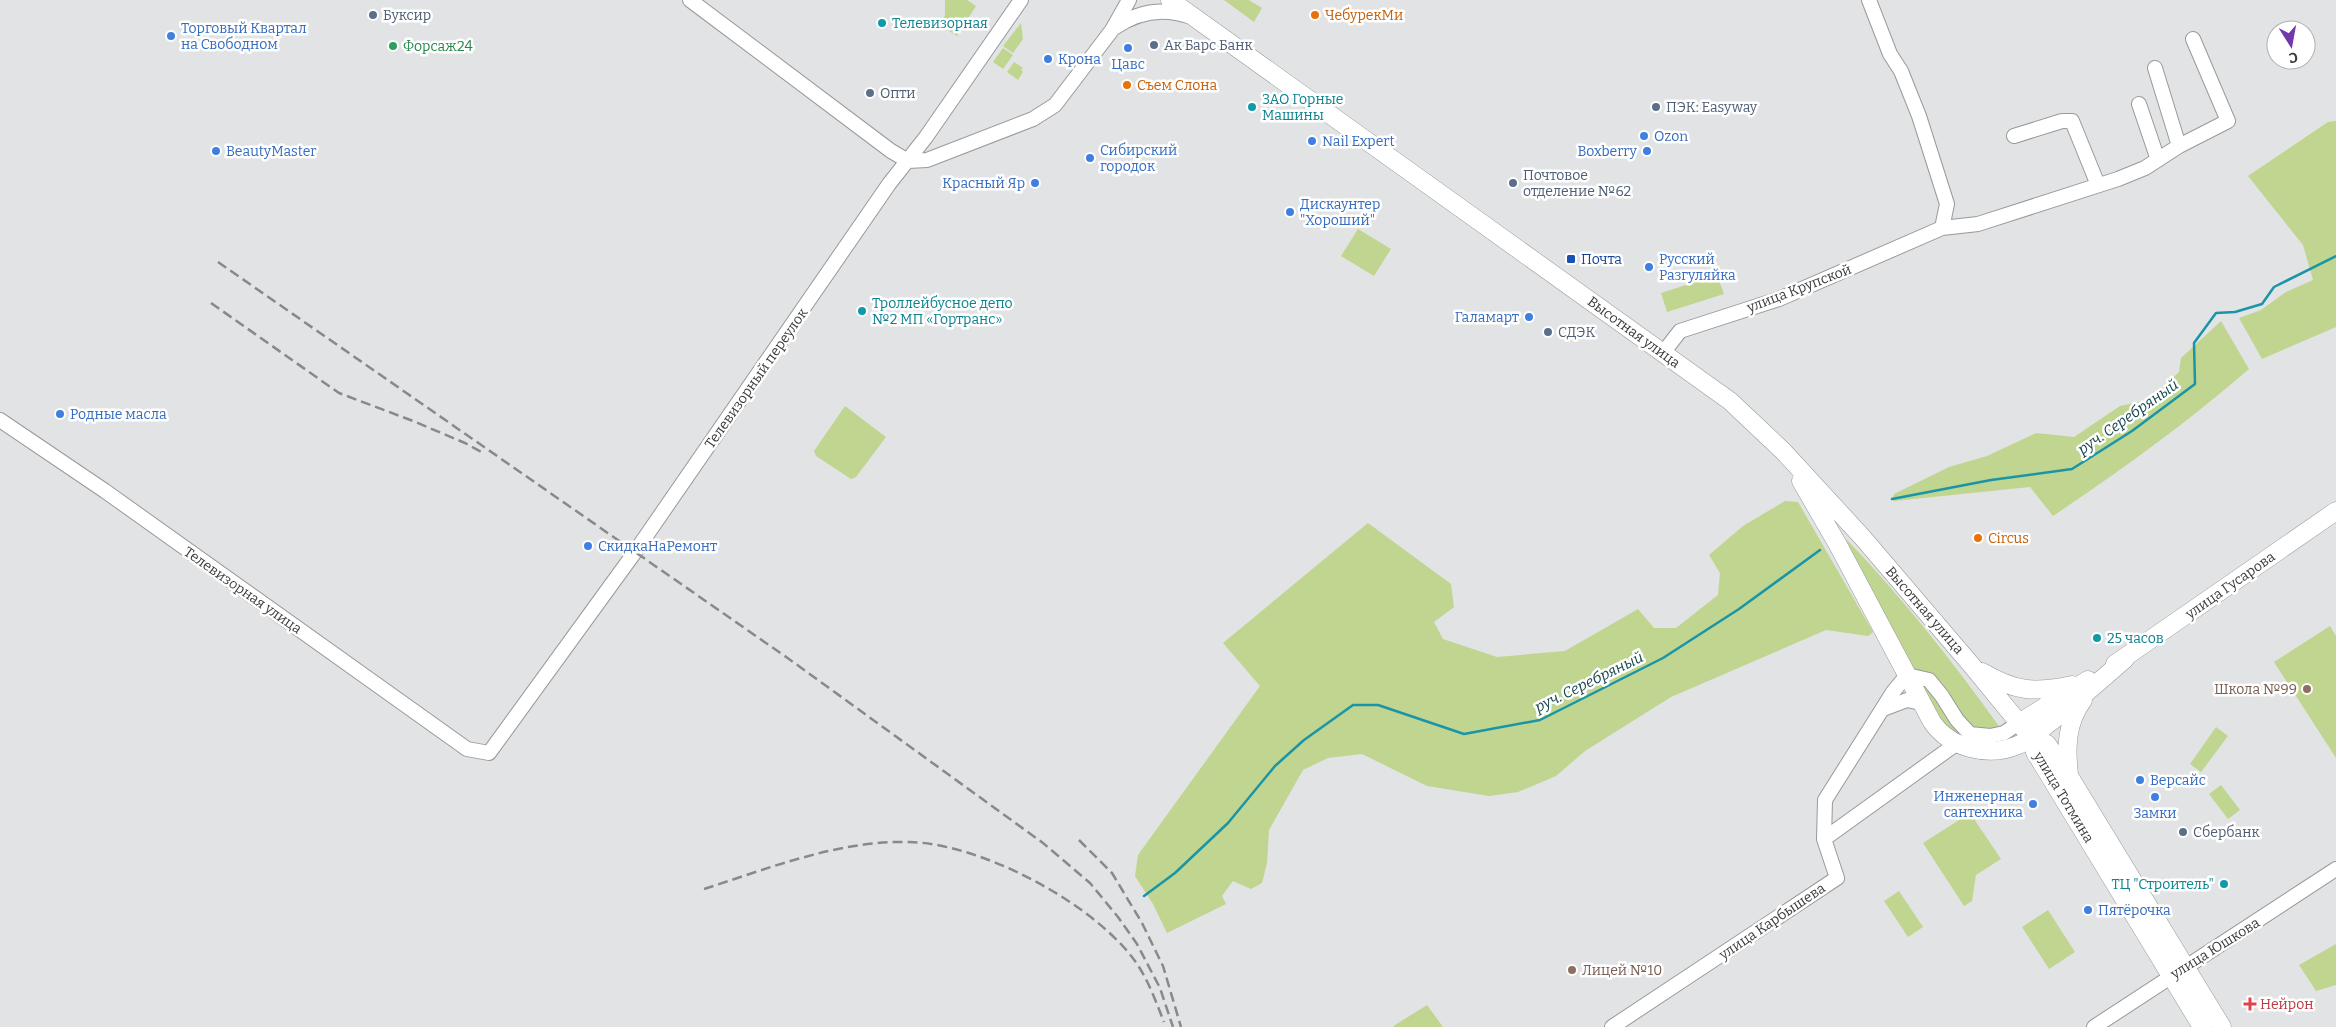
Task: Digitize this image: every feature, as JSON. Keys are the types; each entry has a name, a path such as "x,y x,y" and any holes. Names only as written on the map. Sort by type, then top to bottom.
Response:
{"main road":[{"name":"Высотная улица","path":"1170,0 1730,401 1783,450 1863,538 1974,667 2031,737"},
{"path":"1783,450 1838,545 1921,703 1937,729 1956,744 1987,750 2002,750 2017,746 2031,737 2086,686"},
{"name":"улица Гусарова","path":"2086,686 2336,511"},
{"path":"1974,667 2003,684 2020,688 2039,690 2086,686"},
{"path":"2019,724 2086,686"},
{"path":"2069,776 2067,752 2069,726 2086,686"},
{"name":"улица Тотмина","path":"2031,737 2047,744 2069,776 2178,971 2202,1027"},
{"name":"улица Тотмина","path":"2031,737 2035,752 2178,971 2222,1027"}],"street":[{"path":"690,0 891,151 908,161 926,160 1003,131 1033,119 1055,105 1112,30 1129,0"},
{"name":"Телевизорный переулок","path":"489,753 635,552 889,184 908,161 1021,0"},
{"path":"1869,0 1890,54 1901,71 1920,116 1947,204 1942,228"},
{"path":"1112,30 1133,16 1160,10 1172,11 1196,19"},
{"name":"улица Крупской","path":"1663,353 1680,331 1779,299 1942,228 1978,224 2136,172 2179,146 2228,121 2193,39"},
{"path":"2155,68 2179,146"},
{"path":"2139,104 2158,160"},
{"path":"2014,136 2062,121 2072,121 2098,186"},
{"name":"Телевизорная улица","path":"0,420 105,491 467,749 489,753"},
{"path":"1824,839 1825,800 1907,675 1929,680 1957,720 1970,734 1990,736 2004,733 2019,724"},
{"path":"1883,709 1907,700 1921,703"},
{"path":"1824,839 1956,744"},
{"name":"улица Карбышева","path":"1612,1027 1837,878 1824,839"},
{"name":"улица Юшкова","path":"2094,1027 2336,870"}],"green space":[{"path":"945,0 967,0 976,6 957,36 938,24 945,15"},
{"path":"1224,0 1249,0 1262,8 1254,22"},
{"path":"1021,23 1023,39 1013,53 1003,46"},
{"path":"1003,48 1013,55 1003,69 993,62"},
{"path":"1014,62 1023,68 1021,70 1023,72 1018,80 1007,72"},
{"path":"2336,121 2336,327 2262,359 2239,318 2261,310 2286,292 2313,280 2303,245 2248,176 2328,122"},
{"path":"1358,229 1391,249 1374,276 1341,256"},
{"path":"1717,275 1724,294 1667,312 1661,293"},
{"path":"2221,321 2249,369 2153,446 2053,516 2030,487 1894,501 1892,499 1894,494 1949,467 1987,456 2036,433 2074,437 2120,406 2149,400 2179,372 2181,358"},
{"path":"845,406 886,437 856,477 851,479 816,456 814,451"},
{"path":"1785,501 1798,502 1873,632 1868,636 1826,630 1671,697 1585,751 1556,776 1518,792 1489,796 1427,786 1362,754 1328,758 1303,770 1269,830 1267,863 1262,883 1251,889 1233,881 1222,896 1226,904 1167,933 1153,904 1135,876 1138,855 1260,686 1223,643 1368,523 1451,584 1454,607 1434,622 1443,639 1497,657 1565,651 1638,609 1654,628 1676,628 1718,595 1720,573 1709,555 1743,526"},
{"path":"1846,539 1888,584 1927,631 2001,729 1967,727 1941,684 1928,672 1914,672 1860,570"},
{"path":"2330,626 2336,636 2336,758 2274,662"},
{"path":"1922,685 1928,687 1953,723 2007,738 2009,741 1982,745 1947,730"},
{"path":"2216,727 2228,736 2201,772 2190,764"},
{"path":"2221,785 2240,810 2228,819 2209,794"},
{"path":"1970,813 2001,859 1976,875 1972,901 1964,906 1923,843"},
{"path":"1899,891 1923,927 1908,937 1884,901"},
{"path":"2048,910 2075,952 2049,969 2022,927"},
{"path":"2336,944 2336,985 2316,991 2299,965"},
{"path":"1427,1005 1443,1027 1393,1027 1395,1025"}],"waterway":[{"name":"руч. Серебряный","path":"1892,499 1991,480 2072,469 2132,431 2195,384 2194,343 2216,313 2235,312 2262,304 2274,287 2336,256"},
{"name":"руч. Серебряный","path":"1144,896 1175,873 1228,823 1275,766 1304,740 1353,705 1378,705 1464,734 1540,720 1663,658 1739,609 1820,550"}],"railway":[{"path":"218,262 789,659 1043,843 1090,883 1118,917 1137,944 1160,988 1173,1027"},
{"path":"211,303 339,393 413,421 465,443 485,454"},
{"path":"1079,840 1112,873 1142,923 1163,966 1181,1027"},
{"path":"704,889 779,864 831,850 857,846 910,842 939,845 970,853 1034,880 1092,918 1116,939 1140,968 1164,1022"}],"place":[{"name":"Буксир","path":"373,15"},
{"name":"ЧебурекМи","path":"1315,15"},
{"name":"Телевизорная","path":"882,23"},
{"name":"Торговый Квартал на Свободном","path":"171,36"},
{"name":"Ак Барс Банк","path":"1154,45"},
{"name":"Форсаж24","path":"393,46"},
{"name":"Цавс","path":"1128,48"},
{"name":"Крона","path":"1048,59"},
{"name":"Съем Слона","path":"1127,85"},
{"name":"Опти","path":"870,93"},
{"name":"ЗАО Горные Машины","path":"1252,107"},
{"name":"ПЭК: Easyway","path":"1656,107"},
{"name":"Ozon","path":"1644,136"},
{"name":"Nail Expert","path":"1312,141"},
{"name":"BeautyMaster","path":"216,151"},
{"name":"Boxberry","path":"1647,151"},
{"name":"Сибирский городок","path":"1090,158"},
{"name":"Красный Яр","path":"1035,183"},
{"name":"Почтовое отделение №62","path":"1513,183"},
{"name":"Дискаунтер \"Хороший\"","path":"1290,212"},
{"name":"Почта","path":"1571,259"},
{"name":"Русский Разгуляйка","path":"1649,267"},
{"name":"Троллейбусное депо №2 МП «Гортранс»","path":"862,311"},
{"name":"Галамарт","path":"1529,317"},
{"name":"СДЭК","path":"1548,332"},
{"name":"Родные масла","path":"60,414"},
{"name":"Circus","path":"1978,538"},
{"name":"СкидкаНаРемонт","path":"588,546"},
{"name":"25 часов","path":"2097,638"},
{"name":"Школа №99","path":"2307,689"},
{"name":"Версайс","path":"2140,780"},
{"name":"Замки","path":"2155,797"},
{"name":"Инженерная сантехника","path":"2033,804"},
{"name":"Сбербанк","path":"2183,832"},
{"name":"ТЦ \"Строитель\"","path":"2224,884"},
{"name":"Пятёрочка","path":"2088,910"},
{"name":"Лицей №10","path":"1572,970"},
{"name":"Нейрон","path":"2250,1004"}]}
